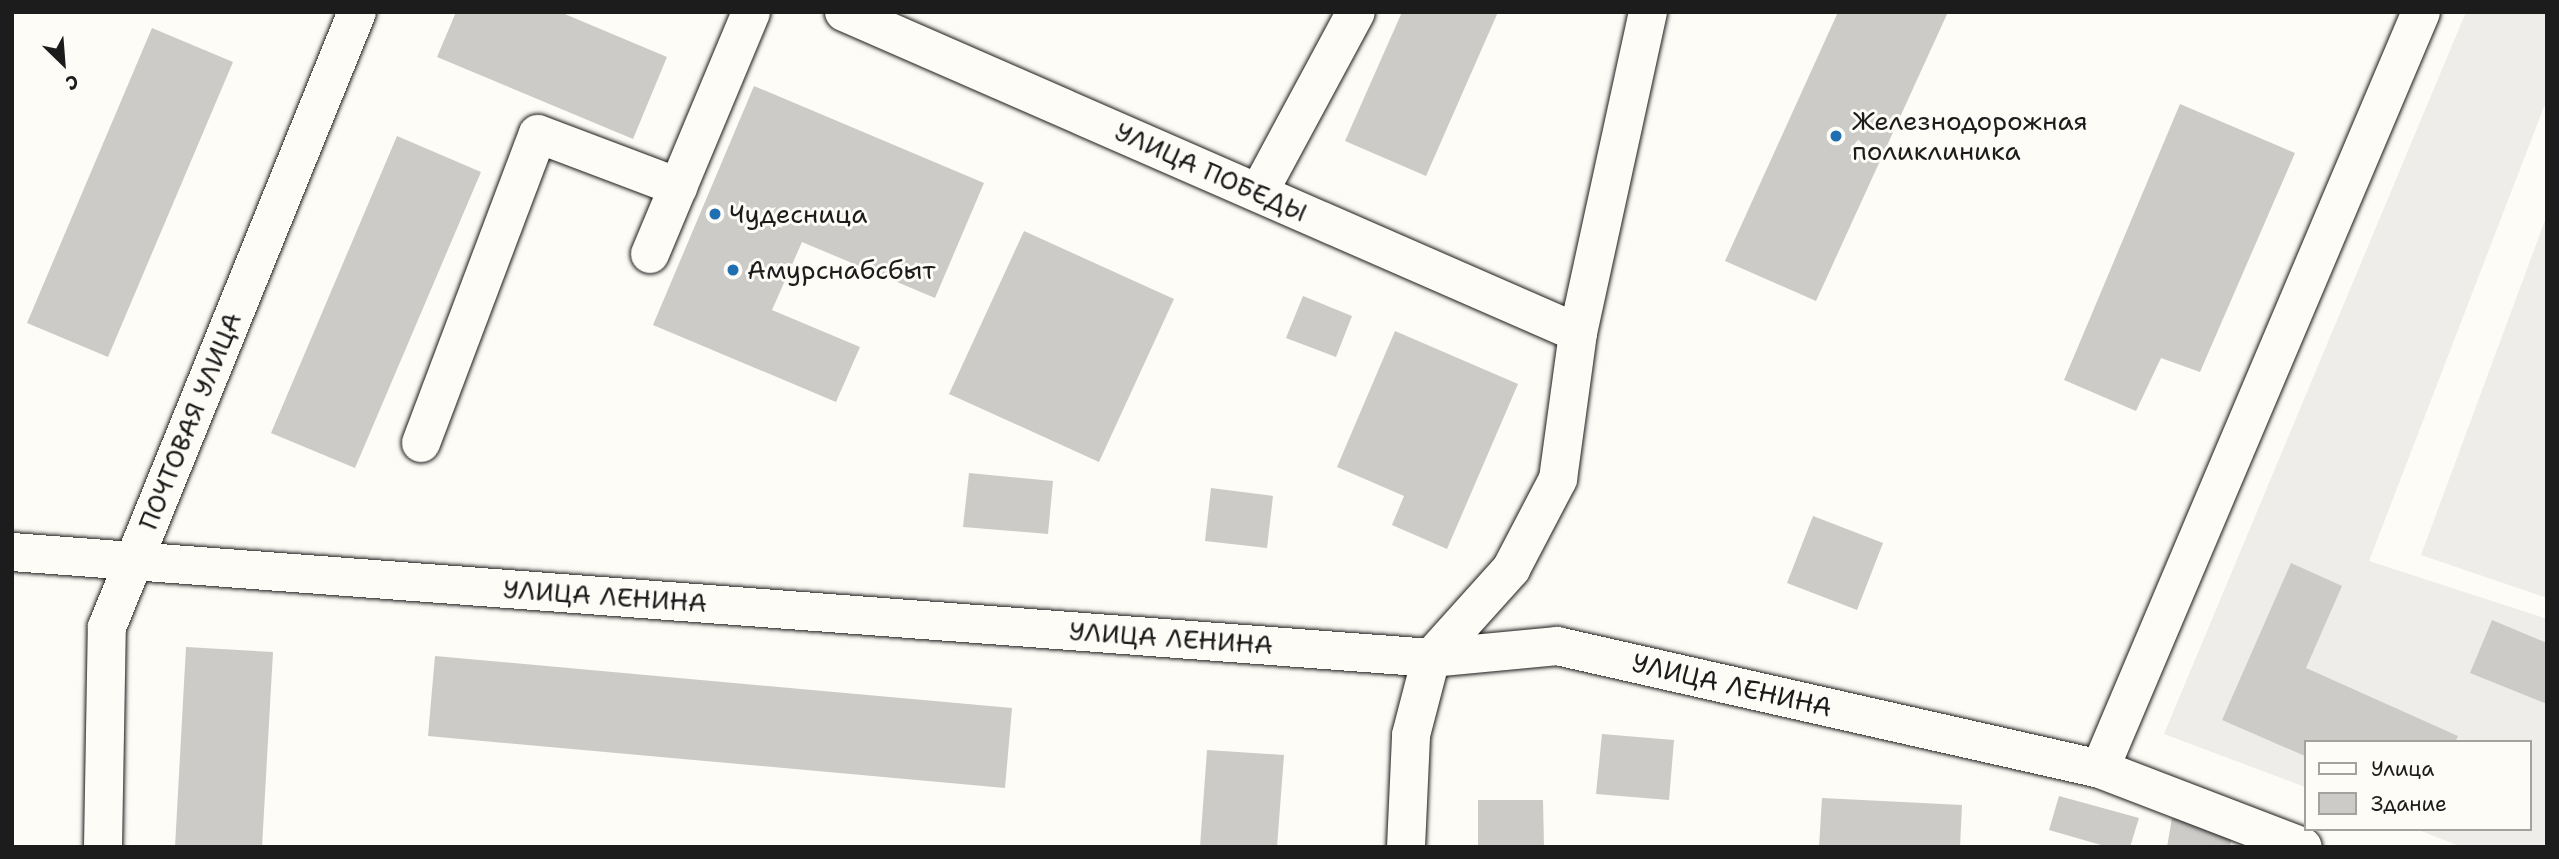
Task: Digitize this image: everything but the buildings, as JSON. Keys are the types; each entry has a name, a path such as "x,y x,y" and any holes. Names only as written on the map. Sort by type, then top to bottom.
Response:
{"street":[{"name":"ПОЧТОВАЯ УЛИЦА","path":"103,847 107,627 357,12"},
{"path":"650,254 751,12"},
{"name":"УЛИЦА ПОБЕДЫ","path":"844,12 1578,333"},
{"path":"1259,192 1356,12"},
{"path":"1406,847 1411,735 1432,658 1511,569 1558,479 1578,333 1648,12"},
{"path":"2100,769 2421,12"},
{"path":"421,443 538,134 678,187"},
{"name":"УЛИЦА ЛЕНИНА","path":"12,552 1432,658 1557,646 2100,769 2303,847"}],"shaded area":[{"path":"2466,12 2547,12 2547,99 2369,561 2547,619 2547,847 2462,847 2421,831 2531,831 2531,740 2304,740 2304,787 2164,734"},
{"path":"2547,215 2547,598 2421,555"}],"place":[{"name":"Железнодорожная поликлиника","path":"1836,136"},
{"name":"Чудесница","path":"715,214"},
{"name":"Амурснабсбыт","path":"733,270"}]}
